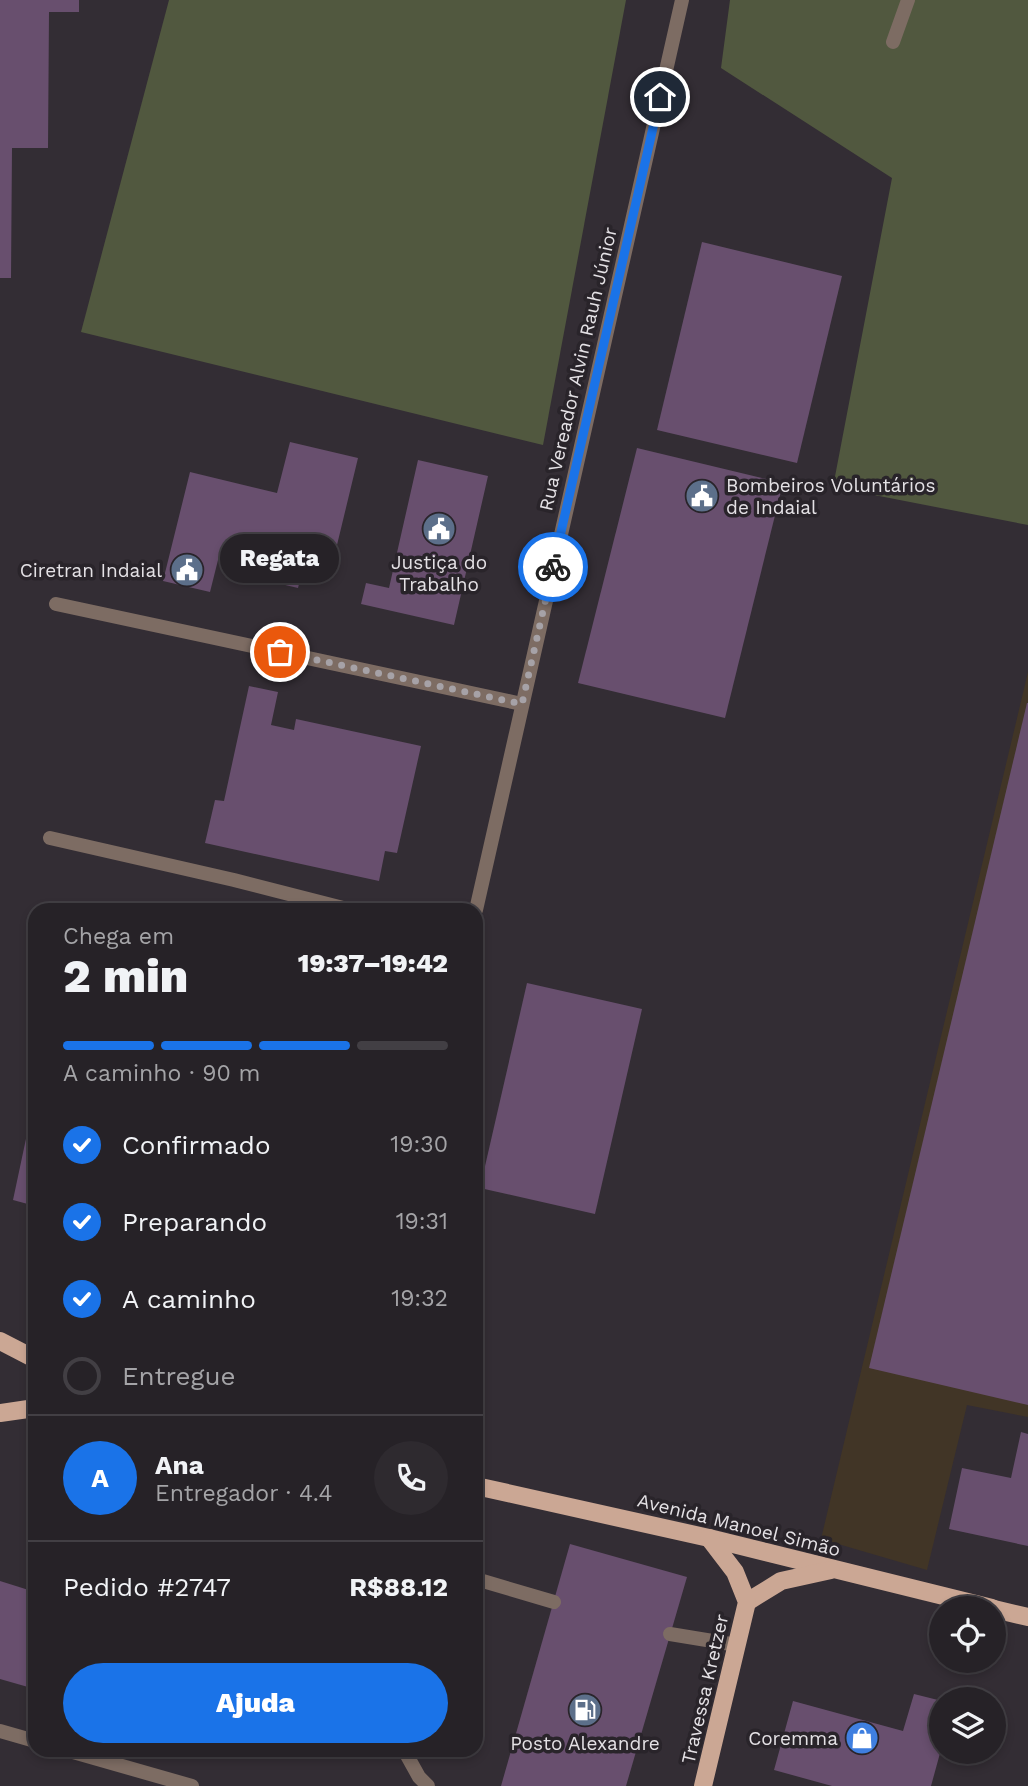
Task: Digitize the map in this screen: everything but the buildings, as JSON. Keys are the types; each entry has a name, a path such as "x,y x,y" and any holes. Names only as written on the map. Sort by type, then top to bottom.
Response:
{"main road":[{"path":"0,1341 28,1355"},
{"path":"0,1413 28,1409"},
{"name":"Avenida Manoel Simão","path":"483,1488 709,1538 941,1596"},
{"name":"Travessa Kretzer","path":"703,1786 747,1602 735,1572 709,1538"},
{"name":"Travessa Kretzer","path":"747,1602 781,1581 834,1569"},
{"name":"Avenida Manoel Simão","path":"1006,1612 1028,1617"}],"street":[{"name":"Rua Vereador Alvin Rauh Júnior","path":"478,903 682,0"},
{"path":"893,42 908,0"},
{"path":"56,604 522,704"},
{"path":"50,838 324,903"},
{"path":"483,1581 554,1602"},
{"path":"670,1634 737,1645"},
{"path":"0,1731 28,1739"},
{"path":"90,1757 192,1786"},
{"path":"408,1757 419,1777 428,1786"}],"shaded area":[{"path":"1028,672 1028,1417 967,1405 927,1570 821,1539"}],"green space":[{"path":"169,0 626,0 543,445 81,332"},
{"path":"730,0 1028,0 1028,525 833,487 892,178 721,68"}],"way so far":[{"path":"280,652 522,704 553,567"}],"place":[{"name":"Bombeiros Voluntários de Indaial","path":"702,496"},
{"name":"Justiça do Trabalho","path":"439,529"},
{"name":"Ciretran Indaial","path":"187,570"},
{"name":"Regata","path":"280,652"},
{"name":"Posto Alexandre","path":"585,1710"},
{"name":"Coremma","path":"862,1738"}],"route":[{"path":"553,567 660,97"}]}
